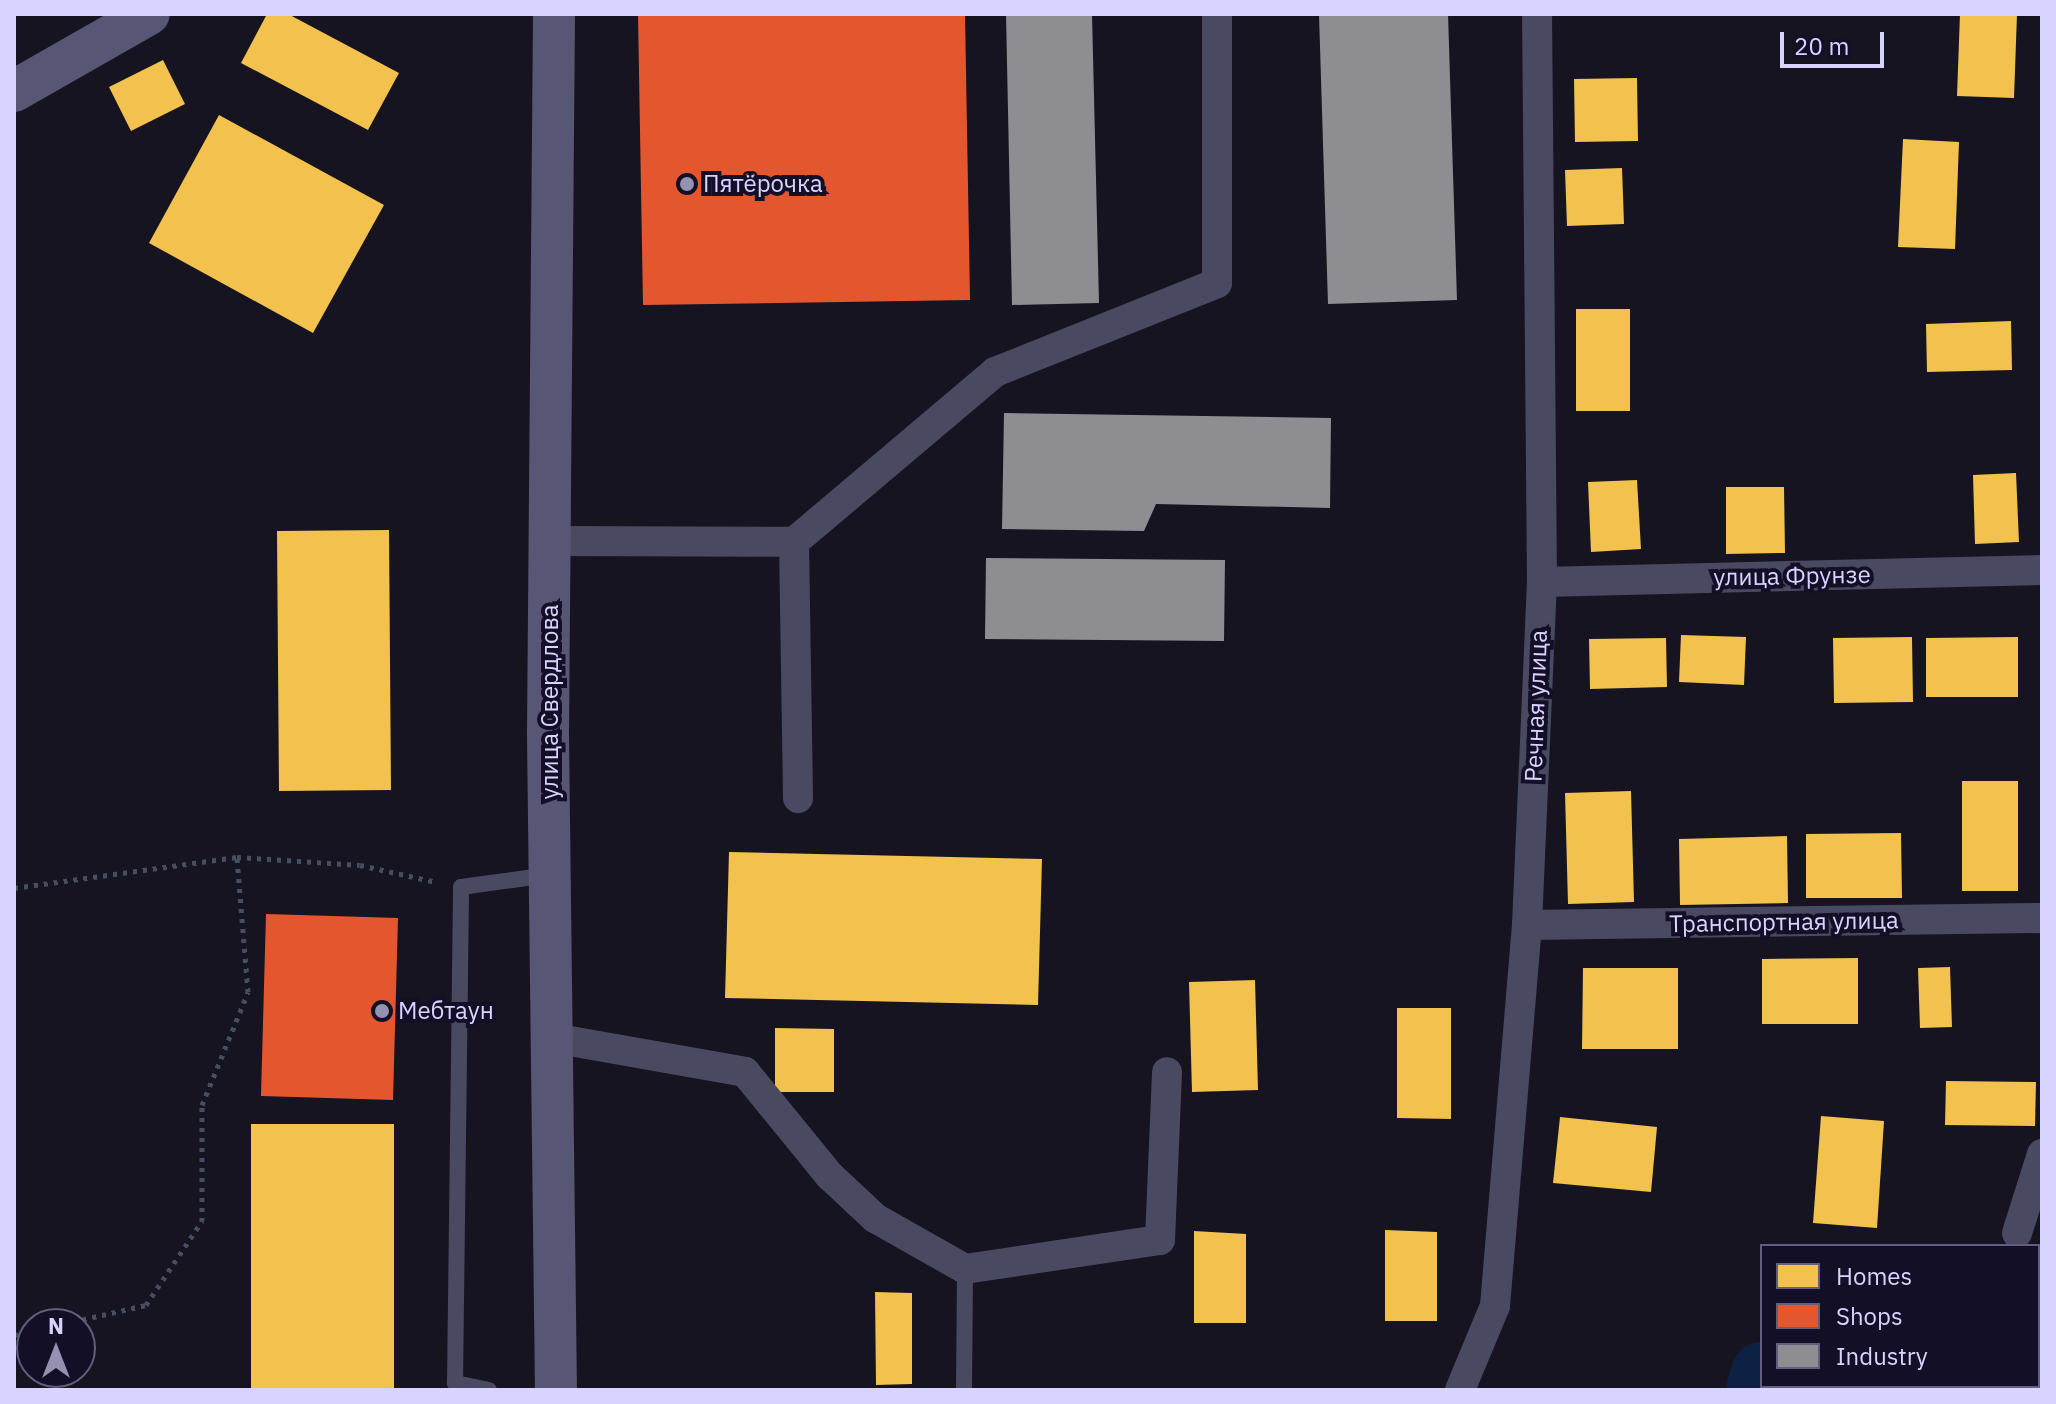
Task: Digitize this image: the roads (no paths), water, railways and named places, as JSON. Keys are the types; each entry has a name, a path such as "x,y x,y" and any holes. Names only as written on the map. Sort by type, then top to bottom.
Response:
{"main road":[{"path":"14,91 149,14"},
{"name":"улица Свердлова","path":"554,14 550,541 556,1390"}],"street":[{"path":"550,541 794,542 995,372 1217,283 1217,14"},
{"name":"Речная улица","path":"1460,1390 1495,1306 1527,925 1542,582 1537,14"},
{"path":"794,542 798,798"},
{"name":"улица Фрунзе","path":"1542,582 2042,570"},
{"name":"Транспортная улица","path":"1527,925 2042,918"},
{"path":"553,1038 745,1072 829,1175 875,1218 965,1269 1160,1240 1167,1072"},
{"path":"2017,1233 2042,1154"}],"lane":[{"path":"489,1390 455,1383 461,887 551,875"},
{"path":"964,1390 965,1269"}],"waterway":[{"path":"1757,1390 1760,1380"}],"place":[{"name":"Пятёрочка","path":"687,184"},
{"name":"Мебтаун","path":"382,1011"}]}
